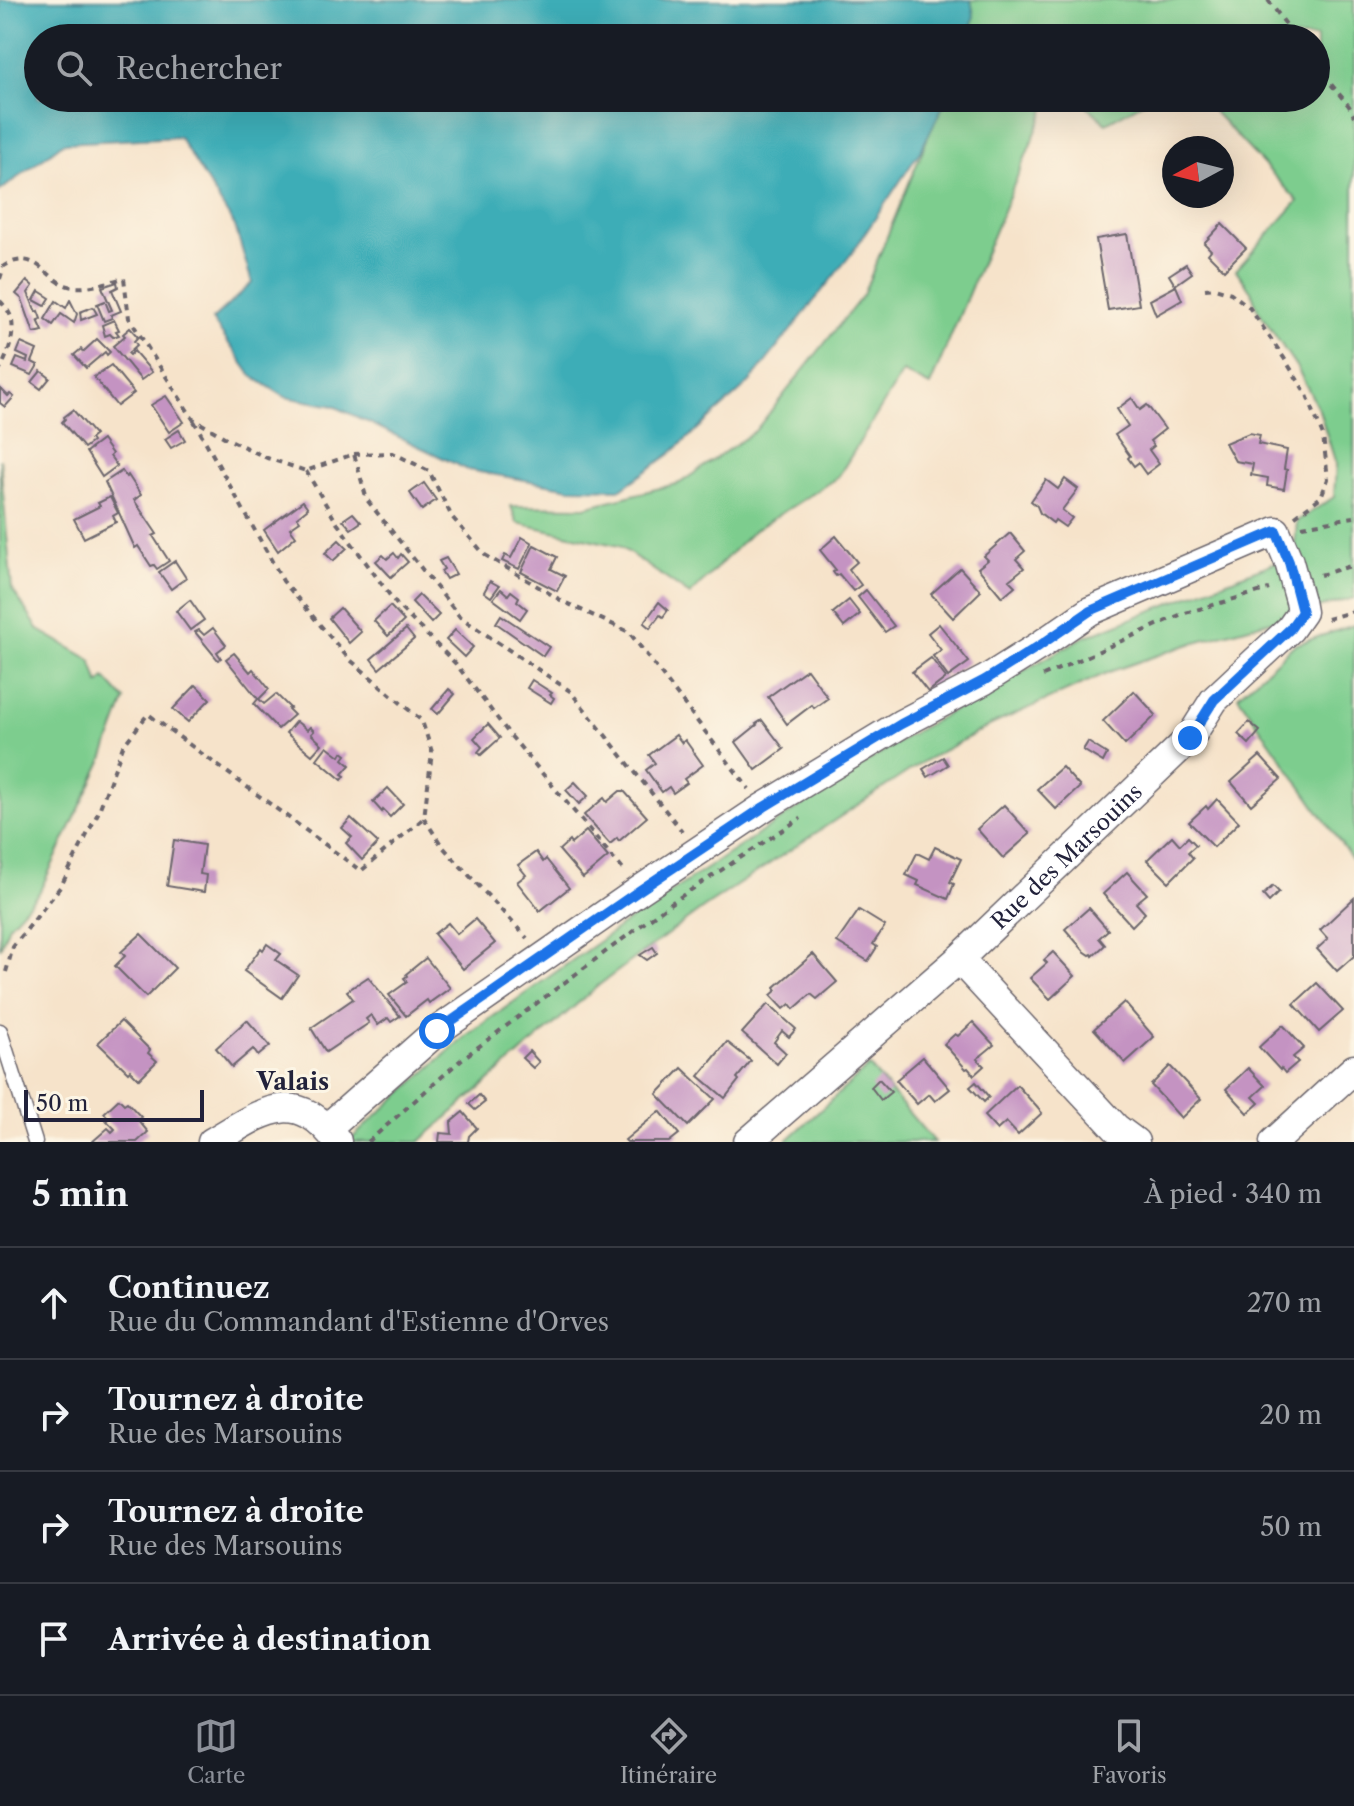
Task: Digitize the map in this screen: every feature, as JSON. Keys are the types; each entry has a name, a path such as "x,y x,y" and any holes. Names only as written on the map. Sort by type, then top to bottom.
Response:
{"street":[{"path":"212,1142 277,1108 302,1109 332,1135 437,1031 544,956 764,807 901,724 985,680 1090,611 1276,531 1296,582"},
{"name":"Rue des Marsouins","path":"748,1142 959,959 1190,738 1214,700 1290,629 1302,612 1296,582"},
{"path":"959,959 1116,1128 1135,1142"},
{"path":"1274,1142 1354,1069"}],"lane":[{"path":"0,1031 35,1142"}],"path":[{"path":"1268,0 1286,24"},
{"path":"1330,83 1354,116"},
{"path":"0,279 4,266 15,260 31,261 69,287 85,287 124,278 129,318 193,419 283,581 348,658 422,721 432,752 424,818 442,846 544,956"},
{"path":"1205,289 1215,288 1231,293 1249,307 1307,395 1323,436 1328,479 1321,497 1276,531"},
{"path":"0,301 11,318 12,334 0,369"},
{"path":"193,419 267,458 306,471 354,454 393,453 429,471 452,517 485,555 564,602 629,632 764,807"},
{"path":"354,454 367,500 460,617 570,691 699,852"},
{"path":"306,471 337,523 397,605 456,664 510,735 640,890"},
{"path":"1276,531 1354,517"},
{"path":"1040,678 1182,614 1354,565"},
{"path":"6,972 13,947 61,886 98,813 123,746 148,714 361,871 424,818"},
{"path":"368,1142 462,1059 671,903 804,815"}],"green space":[{"path":"964,0 1354,0 1354,598 1199,641 1109,672 991,725 924,761 703,908 599,985 419,1142 348,1142 467,1035 642,911 904,738 1084,637 1294,555 1297,521 1334,497 1336,464 1319,410 1297,368 1258,310 1251,291 1236,270 1298,201 1214,112 1330,112 1330,24 961,24"},
{"path":"938,112 1044,112 930,386 903,372 838,477 752,532 690,595 619,546 517,523 511,506 585,507 680,483 755,431 863,295"},
{"path":"1094,112 1126,112 1106,123"},
{"path":"0,459 12,589 39,630 91,660 99,684 105,678 125,700 103,759 39,893 9,925 0,949"},
{"path":"1354,625 1354,862 1238,696 1294,645"},
{"path":"869,1066 934,1142 785,1142"}],"water":[{"path":"0,0 971,0 974,15 972,24 24,24 24,112 940,112 921,150 852,253 749,383 670,454 621,489 570,488 468,470 334,406 285,397 252,376 212,320 252,283 235,226 179,137 63,143 0,191"}],"building":[{"path":"1222,224 1246,248 1224,270 1208,254 1211,250 1204,243"},
{"path":"1127,234 1139,305 1108,310 1096,239"},
{"path":"1186,264 1192,273 1175,285 1169,275"},
{"path":"27,281 33,286 28,293 38,311 43,331 34,333 22,299 16,294"},
{"path":"117,282 118,287 112,290 121,311 104,321 97,304 105,301 109,311 112,310 102,287"},
{"path":"1176,286 1182,300 1156,315 1150,300"},
{"path":"39,291 50,298 45,306 34,300"},
{"path":"70,300 77,314 74,323 61,314 53,325 45,319 56,301 66,308"},
{"path":"93,307 97,314 81,320 80,312"},
{"path":"114,320 119,335 105,336 102,325"},
{"path":"130,328 138,337 134,341 137,345 128,353 130,355 134,351 152,372 141,380 113,346"},
{"path":"97,339 110,352 107,355 105,352 86,368 74,355 81,349 83,352"},
{"path":"21,343 37,350 32,362 38,365 32,375 13,367 17,358 27,362 28,358 17,353"},
{"path":"111,365 134,393 117,406 94,377"},
{"path":"41,371 50,378 41,389 32,382"},
{"path":"0,388 8,396 14,397 5,407 0,403"},
{"path":"166,396 184,422 169,432 151,405"},
{"path":"1132,398 1140,410 1147,405 1165,429 1150,441 1154,446 1149,450 1159,464 1146,474 1138,463 1134,466 1115,435 1128,426 1117,409"},
{"path":"73,410 95,435 84,448 62,422"},
{"path":"179,430 185,440 171,448 165,439"},
{"path":"1249,433 1260,435 1258,444 1287,450 1284,489 1267,486 1268,478 1251,475 1253,464 1235,461 1225,443"},
{"path":"102,440 117,466 102,477 86,452"},
{"path":"122,471 141,495 134,500 157,534 153,536 169,561 157,569 151,566 138,546 135,548 105,482"},
{"path":"1065,479 1078,489 1062,510 1072,518 1065,527 1055,520 1053,523 1031,501 1046,480 1058,489"},
{"path":"424,483 436,500 422,510 410,493"},
{"path":"110,497 118,513 113,516 116,522 84,538 74,519 100,506 98,503"},
{"path":"303,501 308,508 297,517 300,521 290,528 296,536 278,551 264,530"},
{"path":"353,513 361,522 351,529 343,520"},
{"path":"1010,533 1025,551 1016,559 1024,568 1009,580 1015,586 1002,597 978,568 988,560 984,556"},
{"path":"836,536 857,562 849,569 861,585 853,591 839,574 836,576 833,572 836,570 820,550"},
{"path":"522,537 532,543 519,569 502,561 505,555 511,558"},
{"path":"339,540 347,548 333,561 325,553"},
{"path":"534,545 557,557 551,569 565,576 557,591 521,572"},
{"path":"394,553 398,558 401,554 408,562 391,577 376,561 383,555 387,559"},
{"path":"446,558 456,574 446,579 439,561"},
{"path":"175,561 186,578 171,589 159,572"},
{"path":"960,568 981,591 953,618 931,594"},
{"path":"490,581 499,586 491,597 484,592"},
{"path":"501,589 508,595 511,591 519,597 517,601 527,609 520,619 493,599"},
{"path":"866,590 894,626 885,632 858,597"},
{"path":"419,595 439,615 431,623 412,602"},
{"path":"190,600 204,620 190,630 176,611"},
{"path":"849,600 860,614 844,627 833,613"},
{"path":"659,602 668,610 650,628 644,623"},
{"path":"390,606 404,621 388,636 374,621"},
{"path":"340,608 361,632 349,643 329,618"},
{"path":"501,615 549,647 543,656 496,623"},
{"path":"939,624 969,662 948,677 933,656 941,650 928,633"},
{"path":"213,628 226,645 217,652 221,658 218,660 195,632 199,630 204,635"},
{"path":"406,629 414,639 379,669 371,659"},
{"path":"455,630 473,647 464,657 446,640"},
{"path":"234,653 250,672 253,669 269,689 259,699 264,704 276,694 290,708 294,715 278,729 254,704 258,699 226,659"},
{"path":"931,658 946,678 928,692 912,672"},
{"path":"807,669 828,698 814,708 812,705 787,724 768,697"},
{"path":"532,680 552,693 550,695 554,698 551,703 527,688"},
{"path":"196,685 210,699 188,722 173,709"},
{"path":"449,689 455,694 438,714 432,709"},
{"path":"1134,691 1156,715 1125,745 1103,721"},
{"path":"762,720 784,749 756,770 736,742"},
{"path":"296,721 307,730 310,727 314,731 311,734 322,744 312,755 286,733"},
{"path":"1249,722 1260,731 1249,744 1238,734"},
{"path":"488,724 500,738 481,755 478,752 482,747 474,738"},
{"path":"676,735 682,743 685,740 703,765 684,779 687,783 673,793 669,787 662,792 646,770 655,763 649,755"},
{"path":"1088,742 1107,754 1103,762 1083,750"},
{"path":"327,746 340,756 342,752 346,755 343,759 350,765 342,774 345,776 342,780 317,759"},
{"path":"1260,756 1281,779 1251,805 1231,782"},
{"path":"943,757 948,765 928,777 923,769"},
{"path":"1062,767 1080,787 1056,809 1037,789"},
{"path":"575,782 588,796 579,804 566,790"},
{"path":"388,788 403,804 390,817 373,802"},
{"path":"624,791 647,817 619,841 617,838 610,844 584,815 604,798 607,802"},
{"path":"1217,799 1239,822 1214,847 1189,822"},
{"path":"1004,805 1030,834 1003,858 977,829"},
{"path":"351,818 378,843 362,860 346,843 352,837 342,828"},
{"path":"586,831 608,857 583,878 559,850"},
{"path":"1172,836 1180,845 1188,837 1196,845 1188,852 1193,858 1169,882 1147,860"},
{"path":"174,840 204,845 200,874 206,875 204,892 167,886"},
{"path":"935,847 961,859 950,882 954,884 948,899 917,885 919,881 906,875 917,853 929,859"},
{"path":"536,852 543,862 546,859 569,888 540,911 517,882 526,875 518,865"},
{"path":"1127,872 1147,894 1136,903 1145,913 1132,926 1103,894"},
{"path":"1273,886 1279,892 1269,902 1263,895"},
{"path":"1354,898 1354,956 1337,971 1317,949 1328,939 1320,930"},
{"path":"1089,908 1108,930 1099,938 1105,945 1093,956 1084,951 1065,929"},
{"path":"859,910 885,926 873,944 877,947 868,961 837,942"},
{"path":"475,919 495,943 463,969 434,934 448,923 457,934"},
{"path":"141,934 175,968 146,997 115,966 125,956 121,952"},
{"path":"267,944 281,954 276,960 298,975 282,998 244,971"},
{"path":"653,947 657,953 647,960 640,955"},
{"path":"1053,952 1075,976 1050,999 1030,978 1047,963 1044,960"},
{"path":"813,954 837,982 817,999 811,994 794,1009 790,1004 784,1009 771,995 777,990 775,987"},
{"path":"426,958 450,988 406,1016 389,995 407,982 404,978 406,974"},
{"path":"368,977 400,1016 391,1022 388,1018 378,1025 371,1015 366,1019 369,1023 326,1052 311,1028 353,999 347,991"},
{"path":"1317,983 1343,1011 1319,1032 1294,1004"},
{"path":"1124,1002 1154,1037 1125,1063 1094,1029"},
{"path":"768,1004 796,1029 789,1037 782,1031 774,1042 786,1053 777,1064 742,1033"},
{"path":"247,1020 270,1046 258,1056 253,1049 232,1067 216,1048"},
{"path":"121,1021 157,1061 139,1079 98,1043"},
{"path":"973,1022 994,1045 977,1059 984,1066 974,1075 944,1044"},
{"path":"1283,1025 1304,1048 1293,1057 1298,1062 1285,1073 1259,1047"},
{"path":"727,1042 751,1061 725,1098 699,1076"},
{"path":"529,1051 539,1062 533,1068 522,1058"},
{"path":"923,1057 950,1089 935,1101 929,1094 917,1104 896,1080"},
{"path":"1170,1066 1201,1099 1181,1118 1151,1085"},
{"path":"682,1068 715,1099 688,1126 657,1094"},
{"path":"1248,1068 1265,1086 1253,1097 1259,1103 1248,1113 1226,1089"},
{"path":"879,1079 891,1092 881,1100 871,1087"},
{"path":"976,1082 989,1097 984,1102 970,1087"},
{"path":"1017,1085 1042,1113 1018,1135 1006,1122 997,1130 984,1116"},
{"path":"479,1095 485,1102 475,1110 469,1104"},
{"path":"119,1099 124,1104 127,1102 141,1117 138,1120 148,1132 137,1142 92,1142 108,1128 112,1132 115,1129 104,1113"},
{"path":"660,1111 679,1134 669,1142 625,1140"},
{"path":"463,1112 477,1128 469,1136 468,1142 439,1142 440,1133 452,1134 451,1122"}],"district":[{"name":"Valais","path":"293,1082"}],"route":[{"path":"437,1031 764,807 901,724 985,680 1090,611 1276,531 1289,562 1302,612 1290,629 1214,700 1190,738"}]}
